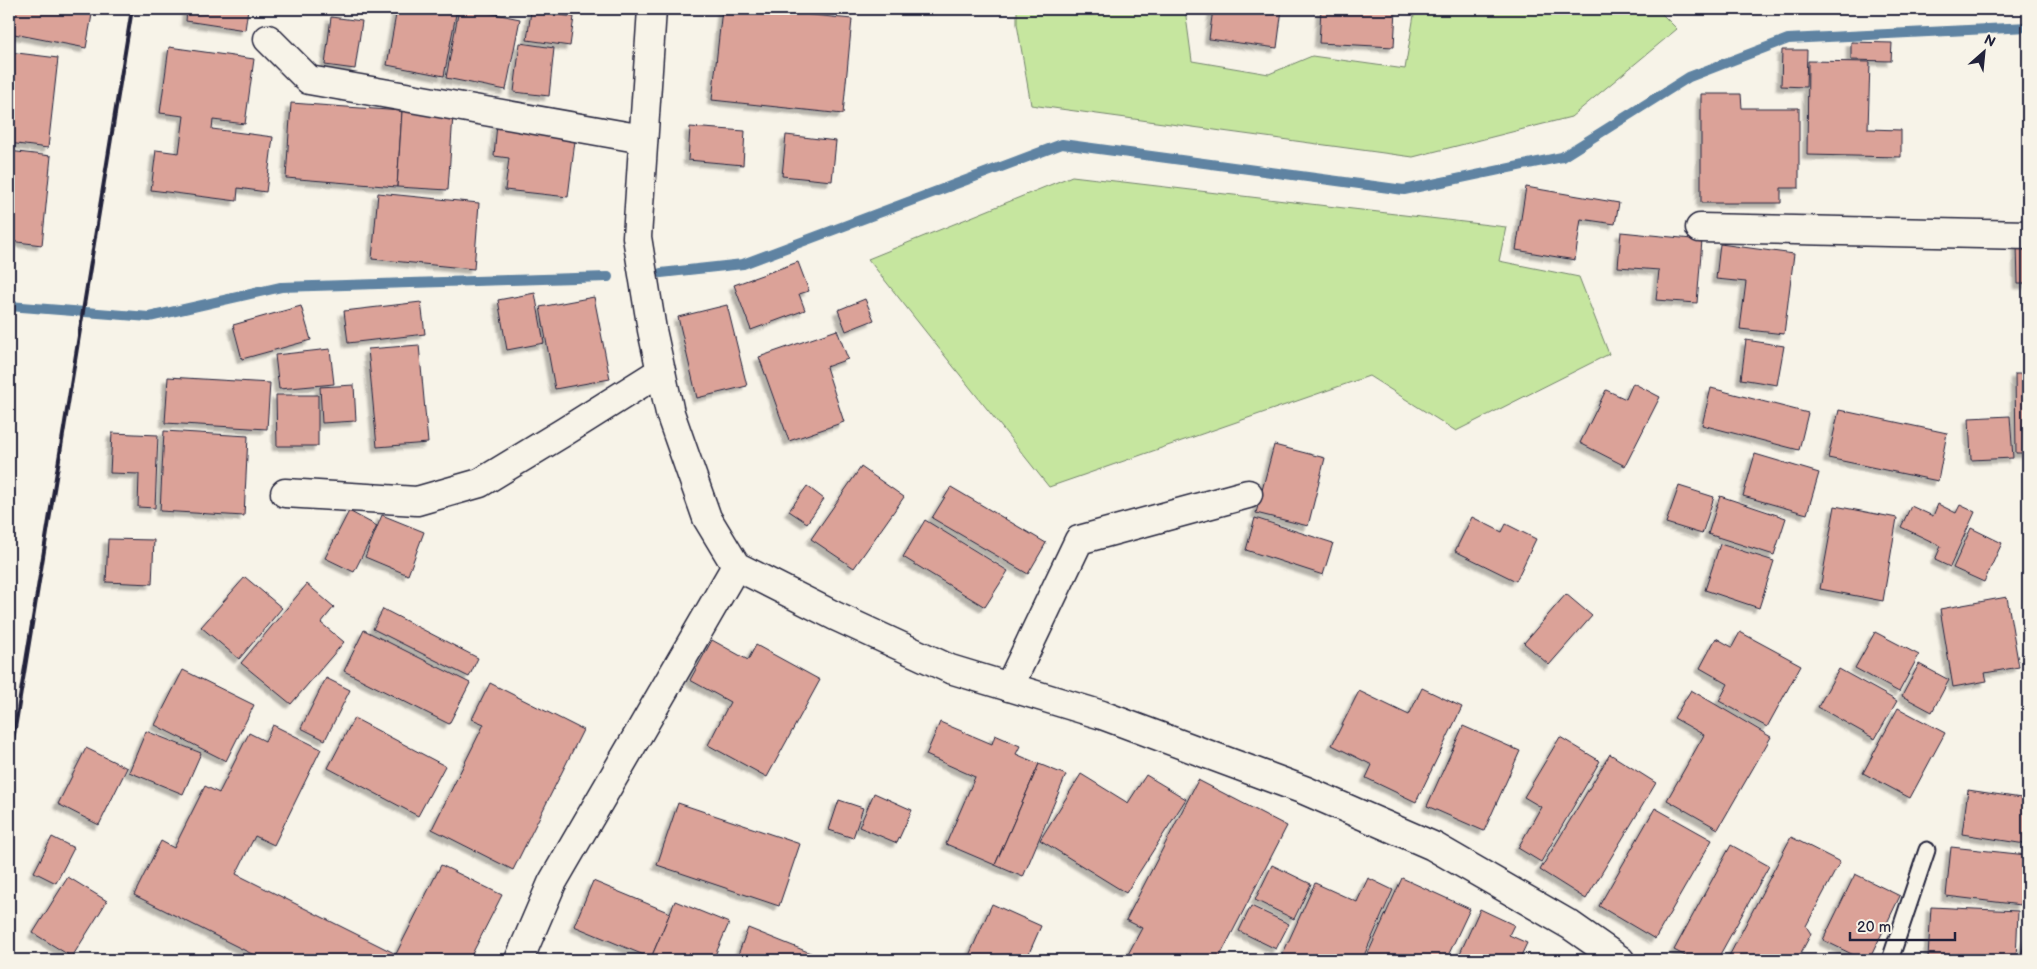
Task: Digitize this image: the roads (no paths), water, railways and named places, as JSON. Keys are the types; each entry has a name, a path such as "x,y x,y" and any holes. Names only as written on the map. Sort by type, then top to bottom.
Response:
{"street":[{"path":"652,9 637,237 652,330 670,413 707,518 736,566 836,616 950,669 1102,715 1285,783 1433,846 1570,925 1620,960"},
{"path":"268,39 309,80 643,139"},
{"path":"1700,228 2028,235"},
{"path":"285,493 417,501 480,482 564,432 661,370"},
{"path":"1009,687 1079,540 1248,494"},
{"path":"519,960 552,883 736,566"}],"lane":[{"path":"1890,960 1927,850"}],"waterway":[{"path":"661,273 743,264 1062,144 1404,190 1562,157 1689,77 1788,39 2028,27"},
{"path":"9,306 149,317 281,287 608,277"}],"railway":[{"path":"9,765 132,9"}]}
